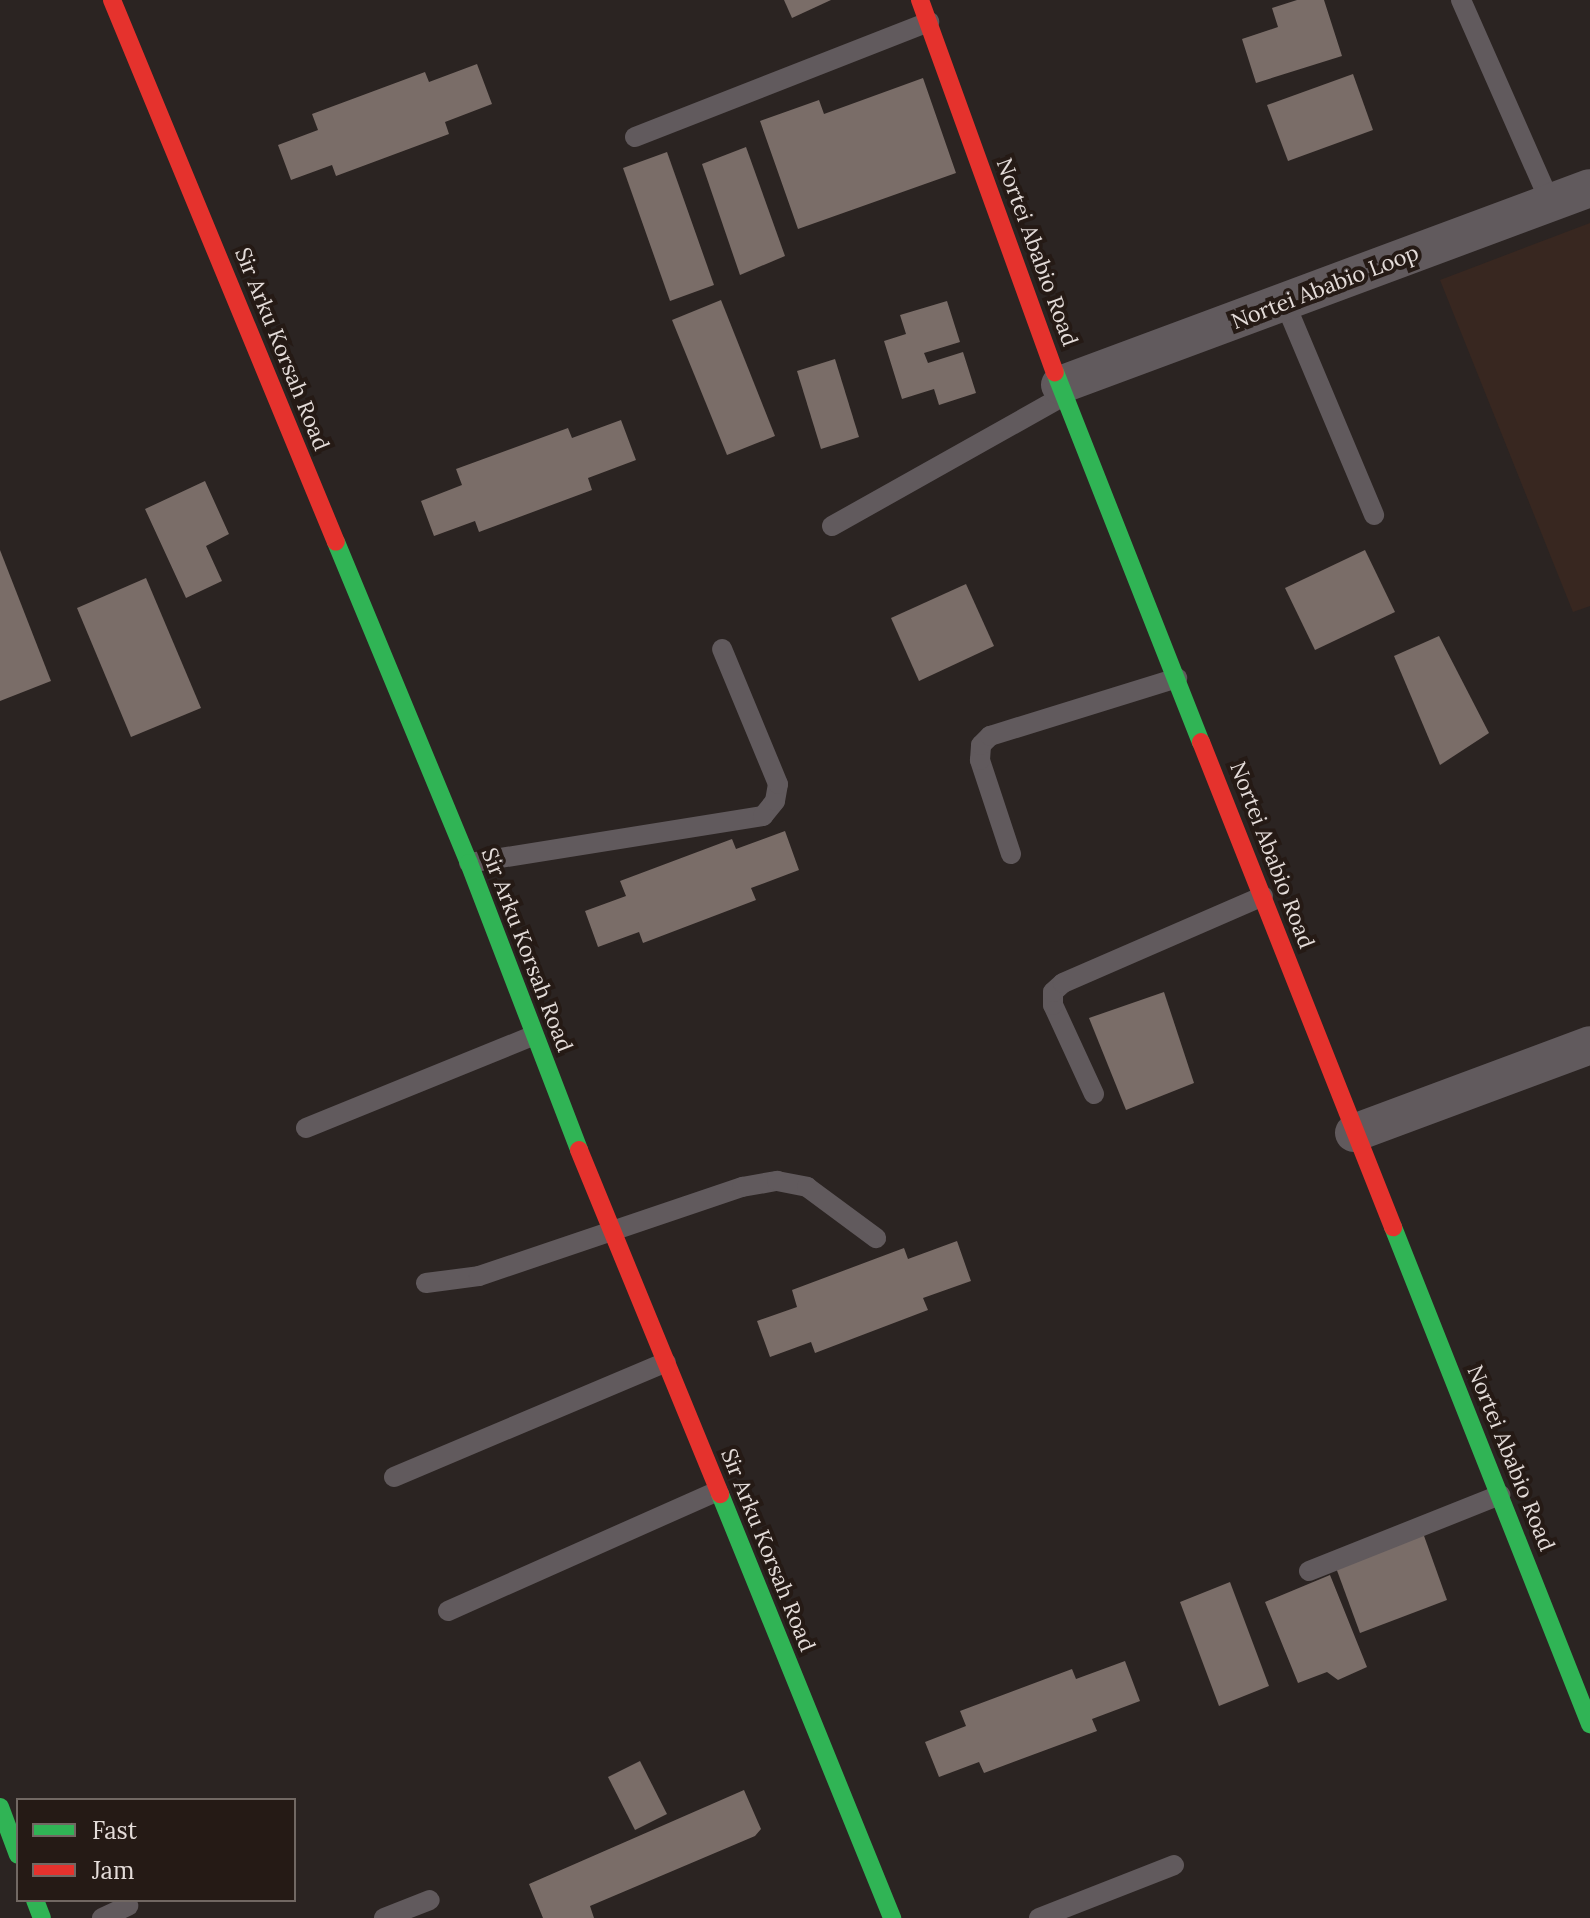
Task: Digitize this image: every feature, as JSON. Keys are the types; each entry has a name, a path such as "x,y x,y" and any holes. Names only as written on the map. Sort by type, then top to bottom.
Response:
{"street":[{"name":"Sir Arku Korsah Road","path":"112,0 469,863 533,1036 892,1918"},
{"name":"Nortei Ababio Road","path":"920,0 1062,391 1590,1724"},
{"name":"Nortei Ababio Loop","path":"1062,391 1590,188"},
{"path":"1354,1133 1590,1045"},
{"path":"0,1807 16,1850"}],"lane":[{"path":"1461,0 1550,202"},
{"path":"635,137 929,22"},
{"path":"1285,303 1374,515"},
{"path":"832,526 1062,391"},
{"path":"469,863 763,816 775,801 778,784 722,649"},
{"path":"1011,854 980,760 981,745 990,736 1177,678"},
{"path":"1094,1094 1053,1005 1053,992 1063,983 1263,896"},
{"path":"306,1128 533,1036"},
{"path":"426,1283 479,1276 742,1187 777,1181 807,1187 876,1238"},
{"path":"394,1477 666,1362"},
{"path":"448,1611 718,1491"},
{"path":"1309,1571 1500,1495"},
{"path":"1039,1918 1174,1865"},
{"path":"384,1918 430,1900"},
{"path":"102,1918 128,1906"}],"shaded area":[{"path":"1590,223 1590,606 1573,612 1440,280"}],"building":[{"path":"784,0 831,0 792,18"},
{"path":"1297,0 1324,0 1342,56 1256,83 1242,39 1278,27 1272,8"},
{"path":"477,64 492,104 445,122 449,134 336,176 332,165 291,180 278,145 318,130 312,114 425,72 429,82"},
{"path":"1353,74 1373,130 1288,161 1267,105"},
{"path":"923,78 956,173 798,229 760,121 819,100 824,114"},
{"path":"746,147 785,256 740,275 702,164"},
{"path":"667,152 714,285 670,301 623,168"},
{"path":"721,300 775,436 727,455 672,320"},
{"path":"947,301 960,342 924,353 928,363 963,352 976,393 939,405 934,389 902,399 884,341 906,334 900,315"},
{"path":"835,359 859,437 821,449 797,371"},
{"path":"621,420 636,460 588,478 592,490 479,532 475,521 434,536 421,501 462,485 456,469 568,428 572,438"},
{"path":"205,481 229,534 206,546 222,581 186,598 145,509"},
{"path":"0,550 51,681 0,701"},
{"path":"1365,550 1395,612 1315,650 1285,588"},
{"path":"146,578 201,708 131,737 77,608"},
{"path":"966,584 994,646 919,681 891,618"},
{"path":"1439,636 1489,733 1440,765 1394,656"},
{"path":"785,831 799,870 751,888 756,900 643,943 639,932 598,947 585,911 626,896 620,881 732,839 736,849"},
{"path":"1164,992 1194,1083 1126,1110 1089,1018"},
{"path":"957,1241 971,1281 923,1298 928,1310 815,1353 811,1342 770,1357 757,1321 797,1307 792,1290 904,1248 908,1259"},
{"path":"1423,1533 1447,1600 1360,1633 1335,1565"},
{"path":"1330,1575 1367,1667 1338,1680 1327,1672 1298,1683 1265,1602"},
{"path":"1230,1582 1269,1686 1219,1706 1180,1602"},
{"path":"1125,1661 1140,1701 1092,1719 1097,1731 984,1773 979,1762 939,1777 925,1742 966,1726 960,1711 1072,1669 1076,1679"},
{"path":"640,1761 667,1814 635,1830 608,1777"},
{"path":"744,1790 761,1829 755,1836 590,1906 594,1918 543,1918 529,1884"}],"traffic: fast":[{"path":"1055,372 1201,742"},
{"path":"336,542 469,863 579,1150"},
{"path":"1393,1227 1590,1724"},
{"path":"720,1494 892,1918"},
{"path":"0,1807 16,1850"},
{"path":"36,1902 42,1918"}],"traffic: jam":[{"path":"112,0 336,542"},
{"path":"920,0 1055,372"},
{"path":"1201,742 1393,1227"},
{"path":"579,1150 720,1494"}]}
